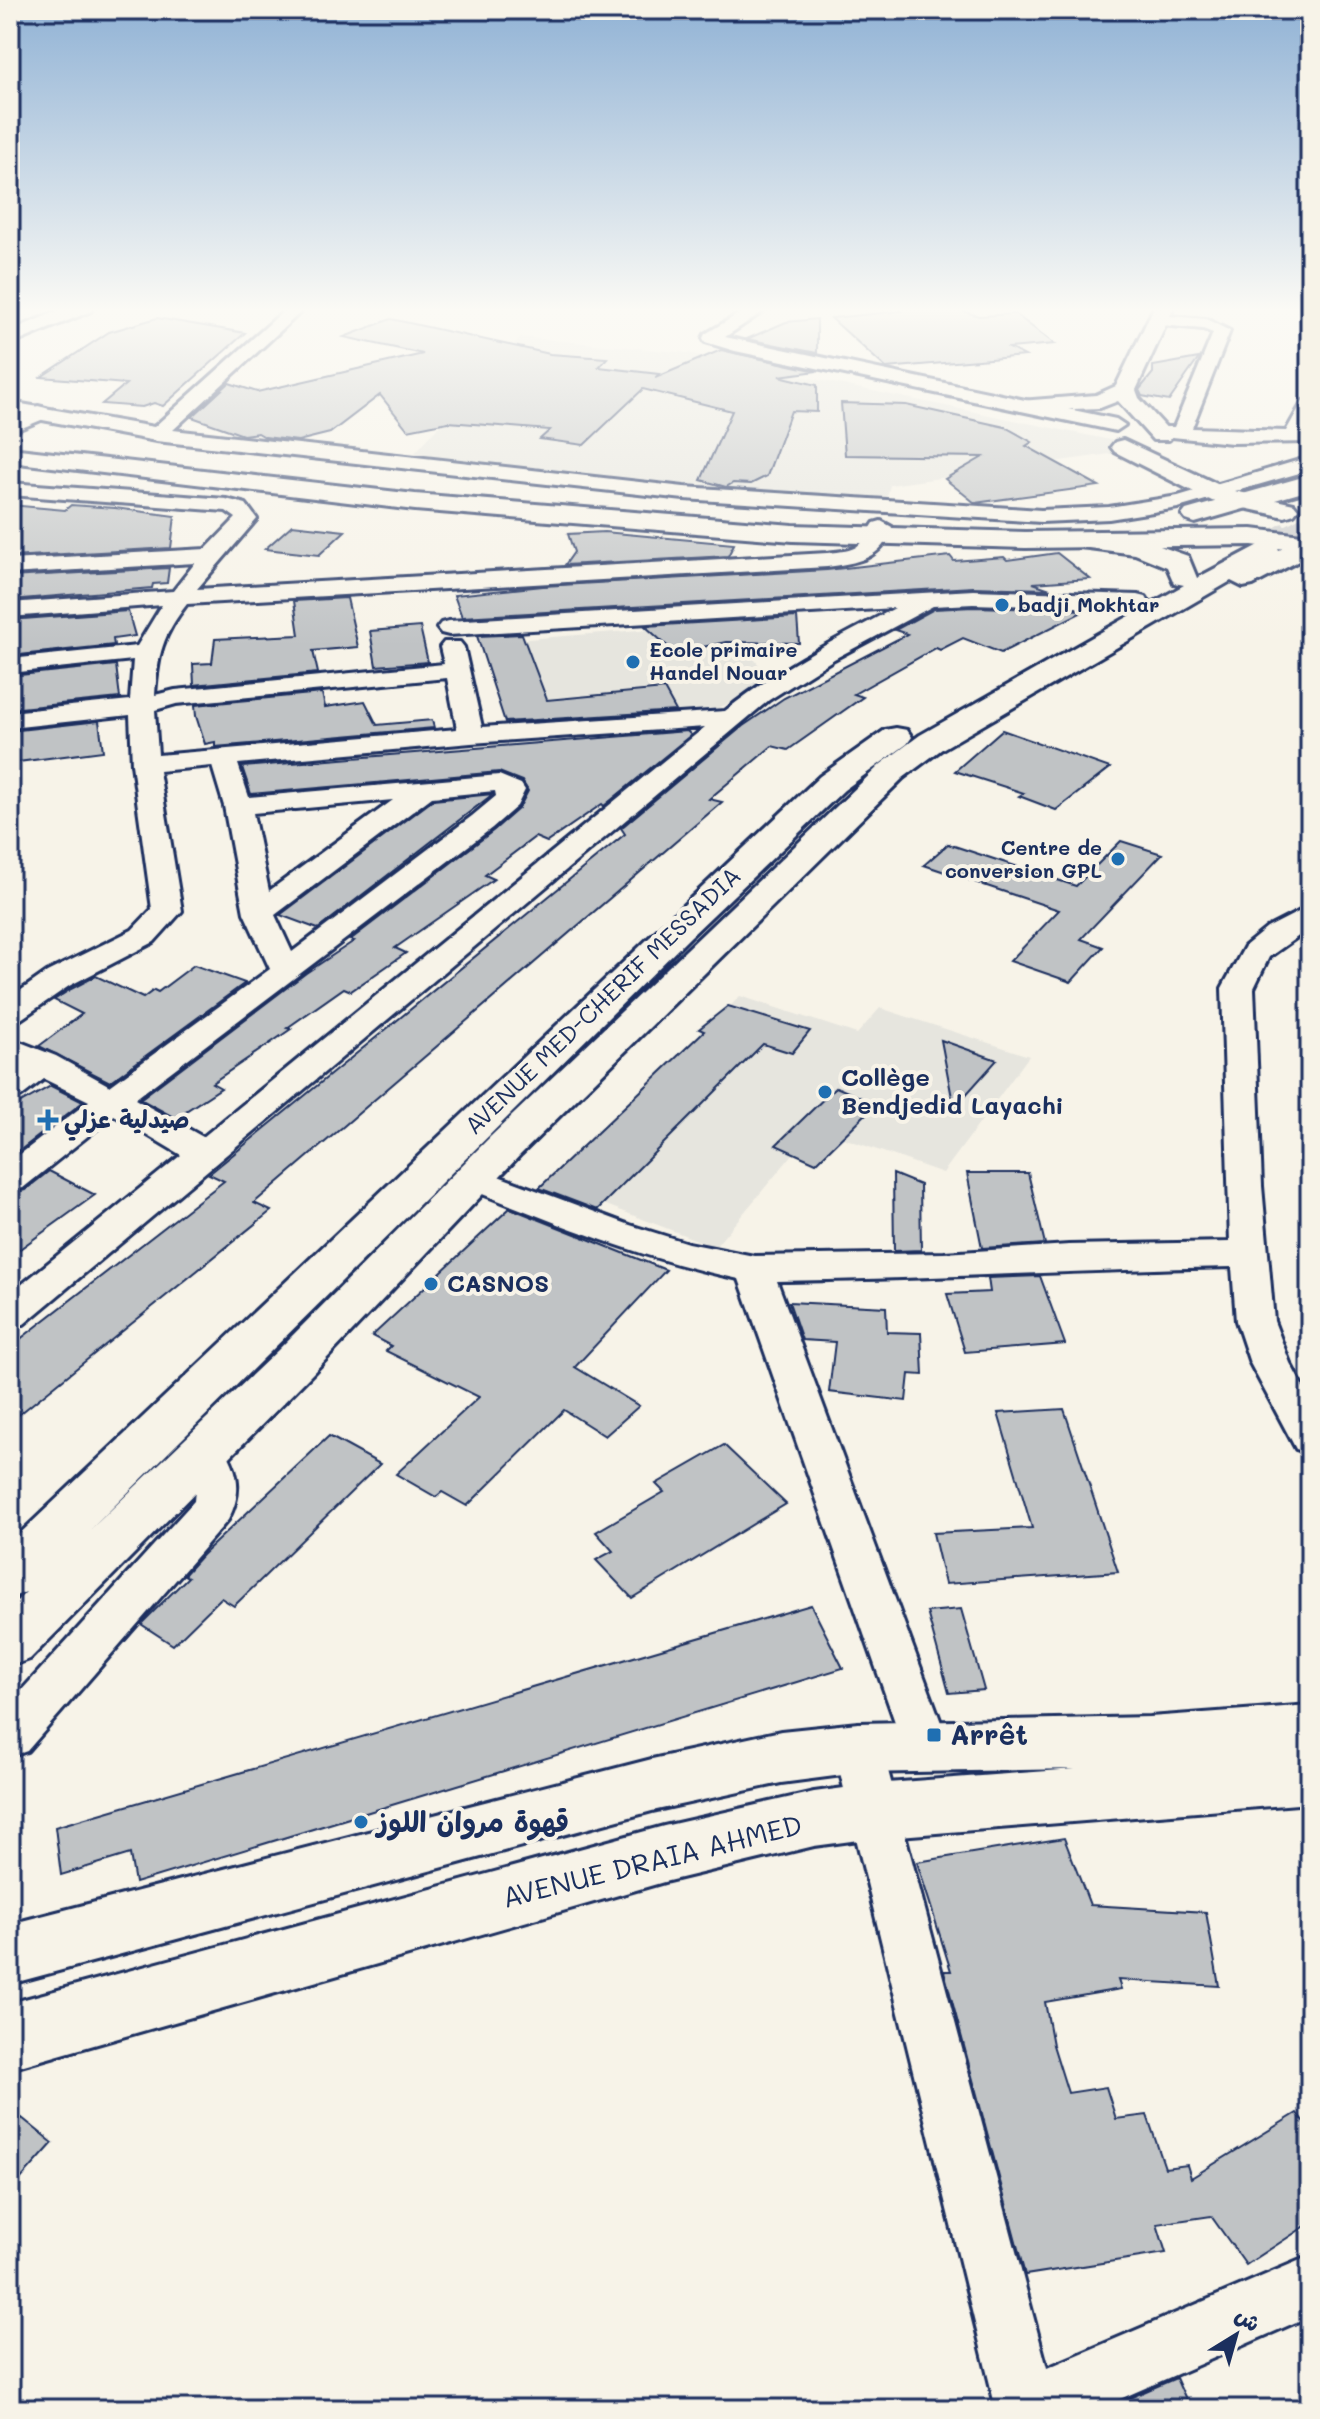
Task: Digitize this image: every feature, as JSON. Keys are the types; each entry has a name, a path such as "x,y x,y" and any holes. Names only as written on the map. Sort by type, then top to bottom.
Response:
{"main road":[{"path":"1118,435 1121,420"},
{"path":"1150,420 1211,492"},
{"path":"1118,435 1139,430 1166,436"},
{"path":"1041,681 1111,651 1310,543 1279,518 1211,492 1118,435"},
{"path":"10,437 156,462 332,482 880,532"},
{"path":"10,455 415,502 640,522 880,532 1090,528 1229,512 1279,518"},
{"path":"1041,681 1166,604 1279,518 1310,482"},
{"path":"1090,528 1158,536 1279,518"},
{"name":"AVENUE MED-CHERIF MESSADIA","path":"10,1576 678,928 832,783 896,737 1184,577 1279,518"},
{"path":"1090,528 1179,562 1184,577"},
{"name":"AVENUE MED-CHERIF MESSADIA","path":"10,1643 204,1452 474,1178 892,771 931,742 1041,681"},
{"path":"10,1954 666,1782 781,1757 925,1744 1150,1742 1310,1730"},
{"name":"AVENUE DRAIA AHMED","path":"10,2036 664,1854 814,1819 874,1811 1310,1777"}],"street":[{"path":"75,420 156,435 684,493 1090,528 1310,463"},
{"path":"156,435 173,420"},
{"path":"1071,420 1118,435"},
{"path":"1175,420 1166,436 1301,436"},
{"path":"10,489 239,508 247,519 212,555 160,623 146,652 142,706 145,764 167,911 143,936 58,979 10,1012"},
{"path":"10,610 182,597 827,560 861,554 871,549 880,532"},
{"path":"10,567 212,555"},
{"path":"439,582 471,735"},
{"path":"449,628 973,597 1138,602"},
{"path":"10,1315 760,695 813,662 926,601"},
{"path":"10,666 146,652"},
{"path":"10,720 142,706 175,697 456,670"},
{"path":"145,764 471,735 733,718"},
{"path":"223,758 238,806 259,913 286,971"},
{"path":"10,1180 482,822 507,800 512,790 499,783 238,806"},
{"path":"259,913 423,791"},
{"path":"1310,915 1278,934 1256,952 1238,988 1249,1254 1255,1321 1270,1363 1310,1438"},
{"path":"10,1048 44,1063 204,1153"},
{"path":"10,1089 44,1063"},
{"path":"474,1178 617,1234 685,1255 754,1269 944,1266 1069,1258 1249,1254"},
{"path":"754,1269 925,1744"},
{"path":"10,1736 213,1508 219,1477 204,1452"},
{"path":"858,1748 1027,2409 1310,2286"}],"shaded area":[{"path":"445,420 1013,420 1120,442 1131,451 890,485 883,512 702,502 586,487 399,470"},
{"name":"Ecole primaire Handel Nouar","path":"726,623 773,683 714,710 526,730 503,641"},
{"name":"Collège Bendjedid Layachi","path":"740,996 857,1034 880,1008 1029,1056 943,1173 815,1128 715,1247 557,1186"}],"building":[{"path":"200,420 347,420 330,433 298,441 265,437 258,433 243,435"},
{"path":"400,420 610,420 584,445 540,439 550,430 448,422 408,430"},
{"path":"728,420 788,420 767,476 751,484 733,483 726,487 701,480"},
{"path":"842,420 973,420 1005,427 1032,442 1026,446 1099,486 975,503 945,479 983,457 845,455"},
{"path":"10,505 65,510 71,505 175,516 171,548 10,557"},
{"path":"292,525 345,531 319,555 265,549"},
{"path":"604,532 734,544 728,556 565,565 574,552 568,534"},
{"path":"1057,553 1090,579 1033,583 1050,589 973,587 462,617 454,595 543,586 827,570 950,556 954,561 1004,557 1007,560"},
{"path":"169,568 167,583 153,584 152,588 10,600 10,577"},
{"path":"347,598 358,647 313,651 318,673 194,685 193,664 212,663 215,639 299,635 294,601"},
{"path":"934,609 1086,610 1001,653 963,638 940,650 936,648 854,694 863,697 788,750 772,746 709,799 722,802 254,1203 271,1211 10,1422 10,1347 224,1181 209,1174 625,834 621,828 743,726 784,698 907,634 895,630"},
{"path":"128,611 135,636 113,639 114,645 10,656 10,620"},
{"path":"797,617 799,643 726,642 675,653 645,626"},
{"path":"420,627 428,662 376,666 370,631"},
{"path":"522,634 547,700 664,689 676,711 505,722 477,636"},
{"path":"116,665 120,698 10,709 10,676"},
{"path":"322,693 325,707 365,701 377,725 432,720 434,728 215,747 215,742 205,744 196,716 195,705"},
{"path":"99,721 103,751 10,763 10,731"},
{"path":"1002,730 1110,768 1056,810 1019,796 1024,793 955,771"},
{"path":"687,731 691,735 604,806 602,804 547,842 535,837 485,875 494,879 395,948 406,953 351,991 344,988 212,1083 221,1088 175,1118 140,1099 306,973 354,941 350,940 494,830 519,808 528,791 522,781 499,772 251,794 242,767"},
{"path":"493,794 318,929 280,915 433,800"},
{"path":"1121,841 1162,854 1081,939 1103,947 1071,982 1010,961 1059,910 924,865 948,844 1076,886"},
{"path":"194,965 245,983 110,1082 39,1046 82,1014 54,1000 71,989 96,976 143,998 154,990 158,992"},
{"path":"728,1006 810,1031 792,1053 763,1044 597,1210 539,1188 704,1031 699,1029"},
{"path":"941,1040 997,1060 954,1108"},
{"path":"51,1086 83,1102 10,1158 10,1109"},
{"path":"836,1087 876,1104 816,1163 776,1145"},
{"path":"49,1171 95,1195 10,1256 10,1194 25,1190"},
{"path":"967,1173 1028,1173 1045,1244 982,1248"},
{"path":"893,1174 920,1185 921,1250 894,1251"},
{"path":"510,1208 666,1270 575,1367 639,1406 605,1436 564,1410 467,1506 442,1492 436,1497 396,1474 479,1397 386,1351 391,1346 372,1336"},
{"path":"1040,1276 1065,1344 965,1352 947,1294 990,1292 988,1278"},
{"path":"789,1302 886,1307 887,1332 921,1333 923,1375 909,1374 906,1401 829,1392 835,1342 802,1340"},
{"path":"1064,1409 1118,1572 945,1584 933,1533 1032,1528 998,1413"},
{"path":"329,1436 380,1464 234,1606 221,1598 173,1645 141,1624 188,1577 184,1575 202,1555"},
{"path":"724,1445 786,1504 632,1598 596,1560 613,1551 596,1532 664,1492 656,1484"},
{"path":"811,1605 843,1668 135,1883 130,1854 61,1875 55,1827"},
{"path":"961,1609 984,1690 949,1693 927,1612"},
{"path":"1064,1838 1090,1905 1206,1912 1219,1986 1118,1980 1121,1989 1045,2002 1053,2045 1068,2093 1106,2087 1116,2119 1147,2115 1165,2168 1187,2165 1191,2178 1297,2113 1310,2130 1310,2223 1246,2265 1211,2216 1157,2224 1166,2253 1025,2275 944,1971 951,1971 917,1862"},
{"path":"22,2118 53,2143 10,2191 10,2132"},
{"path":"1176,2378 1190,2409 1104,2409"}],"tunnel":[{"path":"1286,538 1310,525"},
{"path":"1267,549 1290,536"}],"place":[{"name":"badji Mokhtar","path":"1002,605"},
{"name":"Ecole primaire Handel Nouar","path":"633,662"},
{"name":"Centre de conversion GPL","path":"1118,859"},
{"name":"Collège Bendjedid Layachi","path":"825,1092"},
{"name":"صيدلية عزلي","path":"48,1120"},
{"name":"CASNOS","path":"431,1284"},
{"name":"Arrêt","path":"934,1735"},
{"name":"قهوة مروان اللوز","path":"361,1822"}]}
